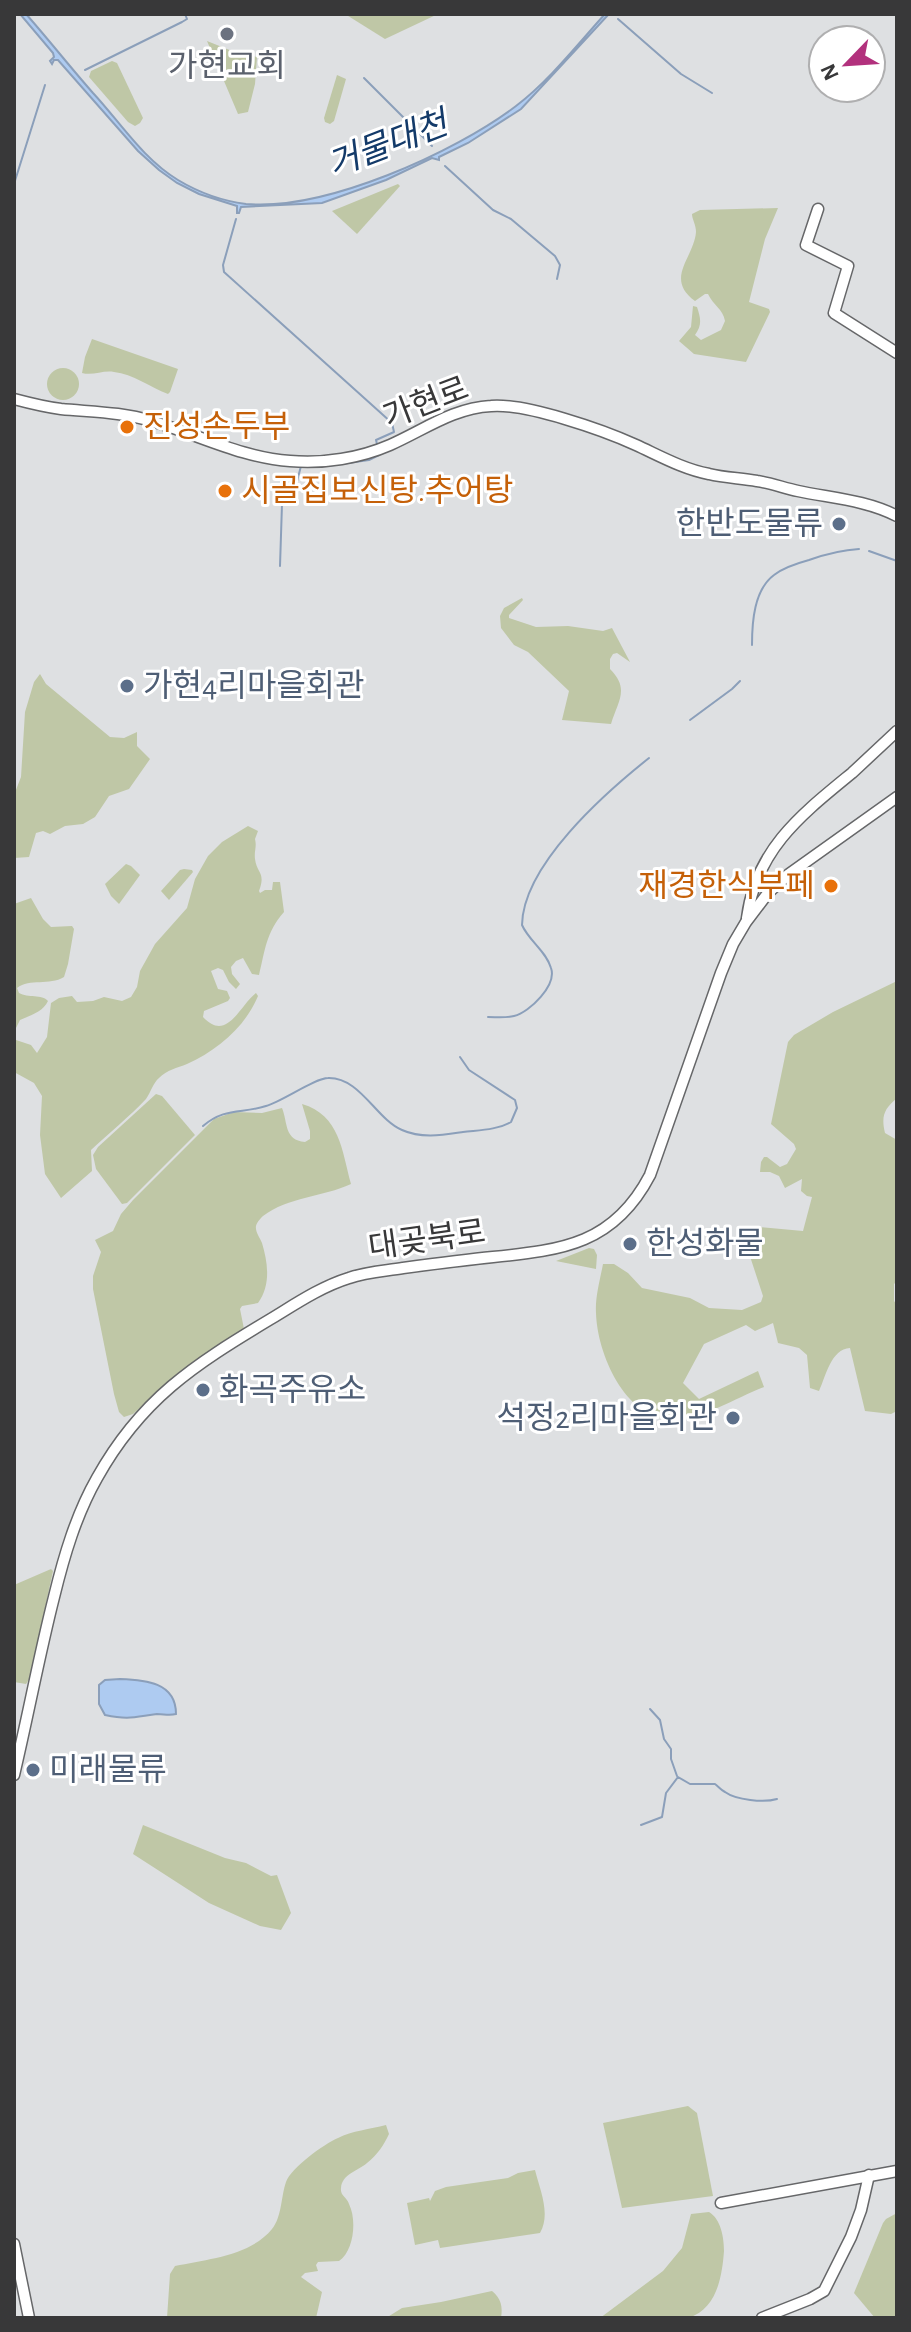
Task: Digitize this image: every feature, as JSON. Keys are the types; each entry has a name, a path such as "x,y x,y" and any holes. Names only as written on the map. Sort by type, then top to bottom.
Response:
{"street":[{"path":"818,209 806,245 848,266 834,313 897,353"},
{"name":"가현로","path":"14,399 61,409 150,420 237,450 290,461 354,457 392,444 439,420 472,408 494,405 516,407 614,437 696,471 857,502 897,516"},
{"path":"746,922 757,878 778,841 804,813 897,731"},
{"name":"대곶북로","path":"14,1775 50,1611 72,1532 97,1476 144,1411 170,1385 202,1361 332,1284 372,1272 549,1251 579,1242 605,1228 631,1205 650,1175 721,973 746,922 780,881 897,797"},
{"path":"721,2203 897,2171"},
{"path":"762,2318 824,2291 851,2237 869,2175"},
{"path":"15,2249 29,2318"}],"green space":[{"path":"345,14 438,14 385,39"},
{"path":"207,41 257,57 248,112 238,114"},
{"path":"112,61 117,63 143,118 135,126 89,77 91,71"},
{"path":"337,75 346,79 334,121 330,124 324,118"},
{"path":"398,184 400,186 357,234 332,211"},
{"path":"778,208 765,239 749,302 770,312 746,362 694,354 679,341 691,327 693,306 697,307 700,318 695,335 701,340 721,330 725,321 708,294 695,301 682,284 683,268 696,232 692,214 700,210"},
{"path":"92,339 178,369 170,392 168,394 121,373 82,373"},
{"path":"63,368 74,373 79,384 74,395 63,400 52,395 47,384 52,373"},
{"path":"522,598 509,618 536,627 568,626 603,631 612,628 630,662 617,653 610,659 610,669 621,689 611,724 562,720 569,691 528,652 514,645 501,628 500,616 504,608"},
{"path":"40,674 46,684 110,737 124,738 137,732 137,746 150,759 129,789 109,796 95,817 50,834 43,831 36,833 29,857 14,858 14,795 21,777 25,712 34,682"},
{"path":"248,826 258,831 255,856 261,876 259,891 272,890 273,882 280,882 284,912 270,934 259,975 252,974 243,958 236,961 231,967 240,984 236,989 223,970 218,968 211,971 218,989 227,991 230,998 204,1011 203,1017 212,1024 226,1024 256,993 258,996 246,1018 220,1045 157,1080 146,1099 91,1150 92,1171 61,1198 45,1174 40,1135 42,1096 34,1083 14,1072 14,1032 16,1040 31,1045 37,1053 47,1037 51,1003 59,998 72,996 77,1002 104,997 122,1001 131,997 140,971 155,944 187,908 195,879 208,856 222,842"},
{"path":"126,864 140,875 119,904 105,884"},
{"path":"184,869 193,872 169,900 161,891"},
{"path":"31,898 51,927 72,926 74,929 64,977 17,988 19,993 48,1001 40,1011 20,1020 14,1032 14,904"},
{"path":"897,981 897,1098 886,1109 883,1122 885,1133 897,1140 897,1281 894,1284 894,1301 897,1305 897,1411 891,1414 865,1411 850,1348 834,1358 819,1391 810,1388 807,1355 799,1348 778,1343 773,1323 755,1331 746,1325 704,1344 683,1383 699,1399 758,1371 764,1387 708,1412 684,1418 655,1416 640,1408 617,1381 602,1346 596,1307 603,1264 614,1264 642,1288 690,1298 709,1308 742,1310 761,1302 763,1296 743,1235 748,1226 803,1231 812,1197 801,1191 802,1179 785,1188 779,1176 760,1172 764,1157 780,1167 787,1164 796,1149 771,1124 788,1042 794,1035 833,1012"},
{"path":"156,1094 162,1096 195,1135 127,1203 122,1204 96,1169 93,1155"},
{"path":"302,1104 315,1109 332,1125 342,1147 351,1184 283,1205 262,1217 256,1228 266,1258 267,1281 258,1303 240,1309 244,1329 182,1370 133,1414 124,1417 119,1412 114,1394 93,1289 93,1276 101,1252 95,1240 113,1231 121,1214 133,1200 214,1119 234,1112 262,1113 282,1108 290,1134 298,1141 305,1142 310,1139 310,1131"},
{"path":"589,1248 594,1249 597,1255 596,1269 556,1261"},
{"path":"51,1569 30,1678 26,1684 14,1682 14,1585"},
{"path":"143,1825 225,1858 246,1863 271,1876 277,1875 291,1913 281,1930 260,1926 209,1903 133,1854"},
{"path":"688,2106 697,2113 713,2196 622,2208 603,2123"},
{"path":"386,2125 389,2134 380,2150 342,2183 342,2193 353,2218 353,2235 348,2250 339,2261 318,2262 318,2271 305,2273 301,2277 322,2292 316,2318 167,2318 170,2274 175,2266 240,2251 263,2238 278,2219 289,2176 301,2164 338,2138"},
{"path":"535,2170 545,2210 540,2233 440,2248 438,2240 415,2245 407,2203 429,2198 430,2201 435,2191 446,2187 508,2178"},
{"path":"709,2212 719,2224 724,2251 716,2291 706,2307 684,2319 600,2318 663,2271 682,2248 691,2214"},
{"path":"897,2213 897,2318 875,2318 854,2293 883,2223"},
{"path":"492,2291 501,2303 501,2318 386,2318 402,2308"}],"water":[{"path":"20,14 26,14 132,140 165,171 194,188 220,198 246,204 278,204 350,188 424,160 459,142 528,96 605,14 609,14 521,109 468,143 439,157 439,160 432,158 386,180 322,203 241,207 237,213 237,206 177,183 138,151 58,60 52,64 53,53"},
{"path":"105,1680 149,1682 165,1689 175,1703 176,1714 126,1718 105,1715 99,1704 99,1685"}],"waterway":[{"path":"85,70 182,22 187,19 185,14"},
{"path":"618,19 681,74 712,93"},
{"name":"거물대천","path":"364,78 432,146"},
{"path":"14,184 45,85"},
{"path":"445,166 493,210 511,219 555,256 560,265 557,279"},
{"path":"236,219 223,265 224,272 392,423 394,432 376,440 377,444"},
{"path":"327,466 369,460 379,455"},
{"path":"280,566 282,504 295,489 301,466"},
{"path":"752,645 758,598 767,581 791,566 840,551 859,549"},
{"path":"869,551 897,561"},
{"path":"690,720 740,681"},
{"path":"488,1017 514,1016 534,1004 546,990 552,975 551,968 522,925 526,902 536,879 569,832 649,758"},
{"path":"203,1126 226,1113 273,1103 328,1078 349,1084 393,1125 410,1133 440,1135 494,1128 511,1122 517,1108 515,1100 469,1070 460,1057"},
{"path":"650,1709 660,1720 677,1776"},
{"path":"641,1825 662,1817 666,1793 678,1777 690,1784 715,1784 730,1795 743,1799 777,1799"}],"place":[{"name":"가현교회","path":"227,34"},
{"name":"진성손두부","path":"127,427"},
{"name":"시골집보신탕.추어탕","path":"225,491"},
{"name":"한반도물류","path":"839,524"},
{"name":"가현4리마을회관","path":"127,686"},
{"name":"재경한식부페","path":"831,886"},
{"name":"한성화물","path":"630,1244"},
{"name":"화곡주유소","path":"203,1390"},
{"name":"석정2리마을회관","path":"733,1418"},
{"name":"미래물류","path":"33,1770"}]}
